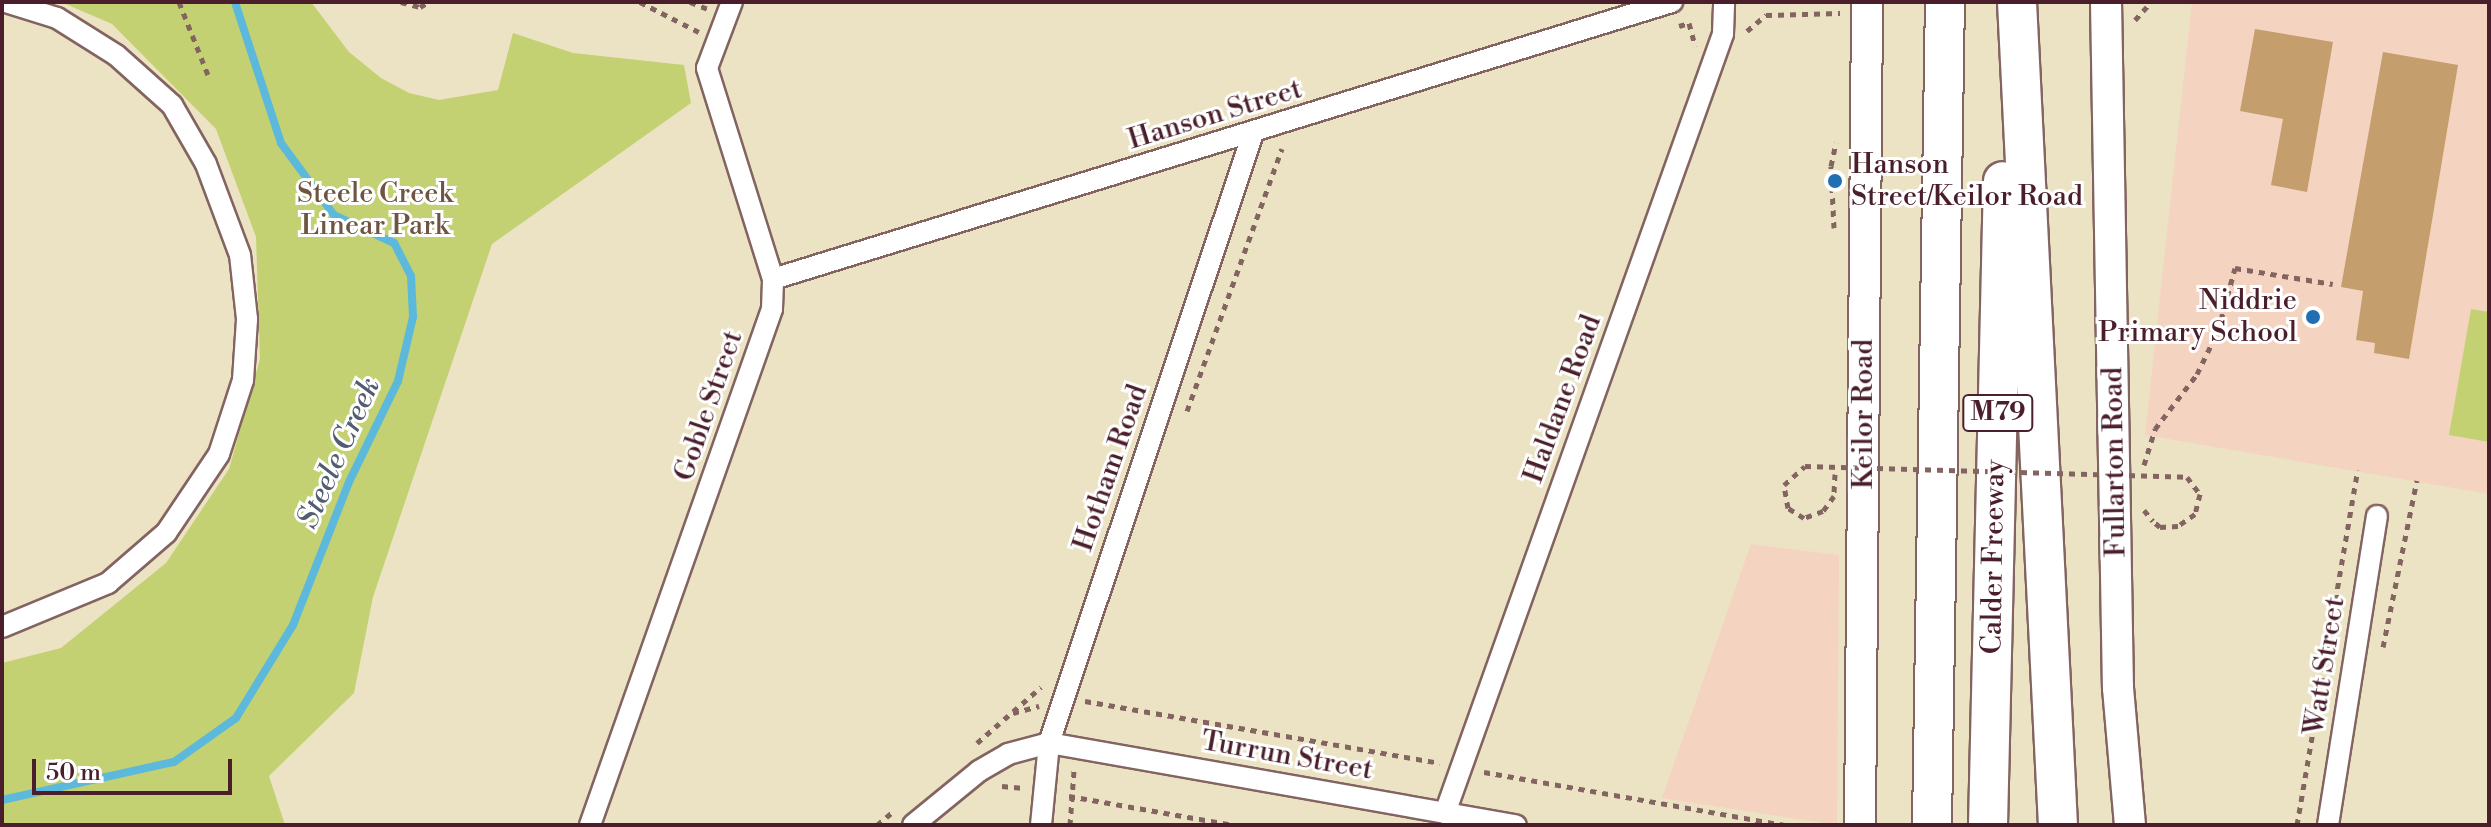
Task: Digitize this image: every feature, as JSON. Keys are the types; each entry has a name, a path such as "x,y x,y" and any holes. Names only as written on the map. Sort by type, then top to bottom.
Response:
{"highway":[{"name":"Calder Freeway","path":"1932,825 1945,2"},
{"name":"Calder Freeway","path":"1988,825 2008,2"},
{"path":"2017,2 2058,825"}],"main road":[{"name":"Fullarton Road","path":"2106,2 2118,688 2130,825"},
{"name":"Keilor Road","path":"1853,8 1860,825"}],"street":[{"path":"2,627 108,583 166,533 219,454 243,380 247,319 240,255 206,164 172,105 116,55 57,18 6,2"},
{"name":"Hanson Street","path":"773,279 1672,2"},
{"name":"Haldane Road","path":"1447,817 1723,34 1724,2"},
{"name":"Goble Street","path":"590,825 772,309 773,279 707,68 723,7"},
{"name":"Hotham Road","path":"1041,825 1049,743 1253,133"},
{"name":"Watt Street","path":"2328,825 2377,516"},
{"path":"913,825 979,771 1008,754 1049,743"},
{"name":"Turrun Street","path":"1049,743 1447,817 1516,825"}],"path":[{"path":"179,2 208,75"},
{"path":"401,2 420,7 429,2"},
{"path":"640,2 704,34"},
{"path":"690,2 723,7"},
{"path":"1742,46 1751,23 1766,15 1853,8"},
{"path":"1674,28 1689,23 1696,47 1690,62"},
{"path":"1245,157 1297,144"},
{"path":"2141,482 2155,429 2197,374 2218,331 2235,268 2333,284"},
{"path":"1835,474 1834,496 1823,511 1804,518 1788,508 1784,485 1805,466 2187,477 2200,494 2195,514 2178,526 2160,527 2153,521"},
{"path":"2297,825 2358,470"},
{"path":"2382,650 2417,480"},
{"path":"1013,713 1063,700 1440,764 1445,749"},
{"path":"1487,757 1481,772 1786,825"},
{"path":"993,791 1012,785 1233,825"}],"shaded area":[{"name":"Niddrie Primary School","path":"2192,2 2489,2 2489,494 2145,435"},
{"path":"1751,544 1839,555 1837,825 1662,798"}],"green space":[{"name":"Steele Creek Linear Park","path":"61,2 311,2 349,52 381,78 409,93 439,100 498,90 513,33 573,53 684,65 691,103 492,244 373,597 354,693 269,776 285,825 2,825 2,663 61,648 166,563 229,469 260,359 256,237 216,129 112,24"},
{"path":"2471,309 2489,312 2489,442 2449,435"}],"building":[{"path":"2255,29 2333,42 2307,192 2271,185 2283,119 2240,111"},
{"path":"2383,52 2458,65 2409,359 2374,353 2375,343 2356,340 2363,291 2341,287"}],"waterway":[{"name":"Steele Creek","path":"2,800 174,762 236,718 293,625 349,482 398,381 413,317 411,276 394,243 334,215 281,143 235,2"}],"place":[{"name":"Hanson Street/Keilor Road","path":"1835,181"},
{"name":"Niddrie Primary School","path":"2313,317"}]}
